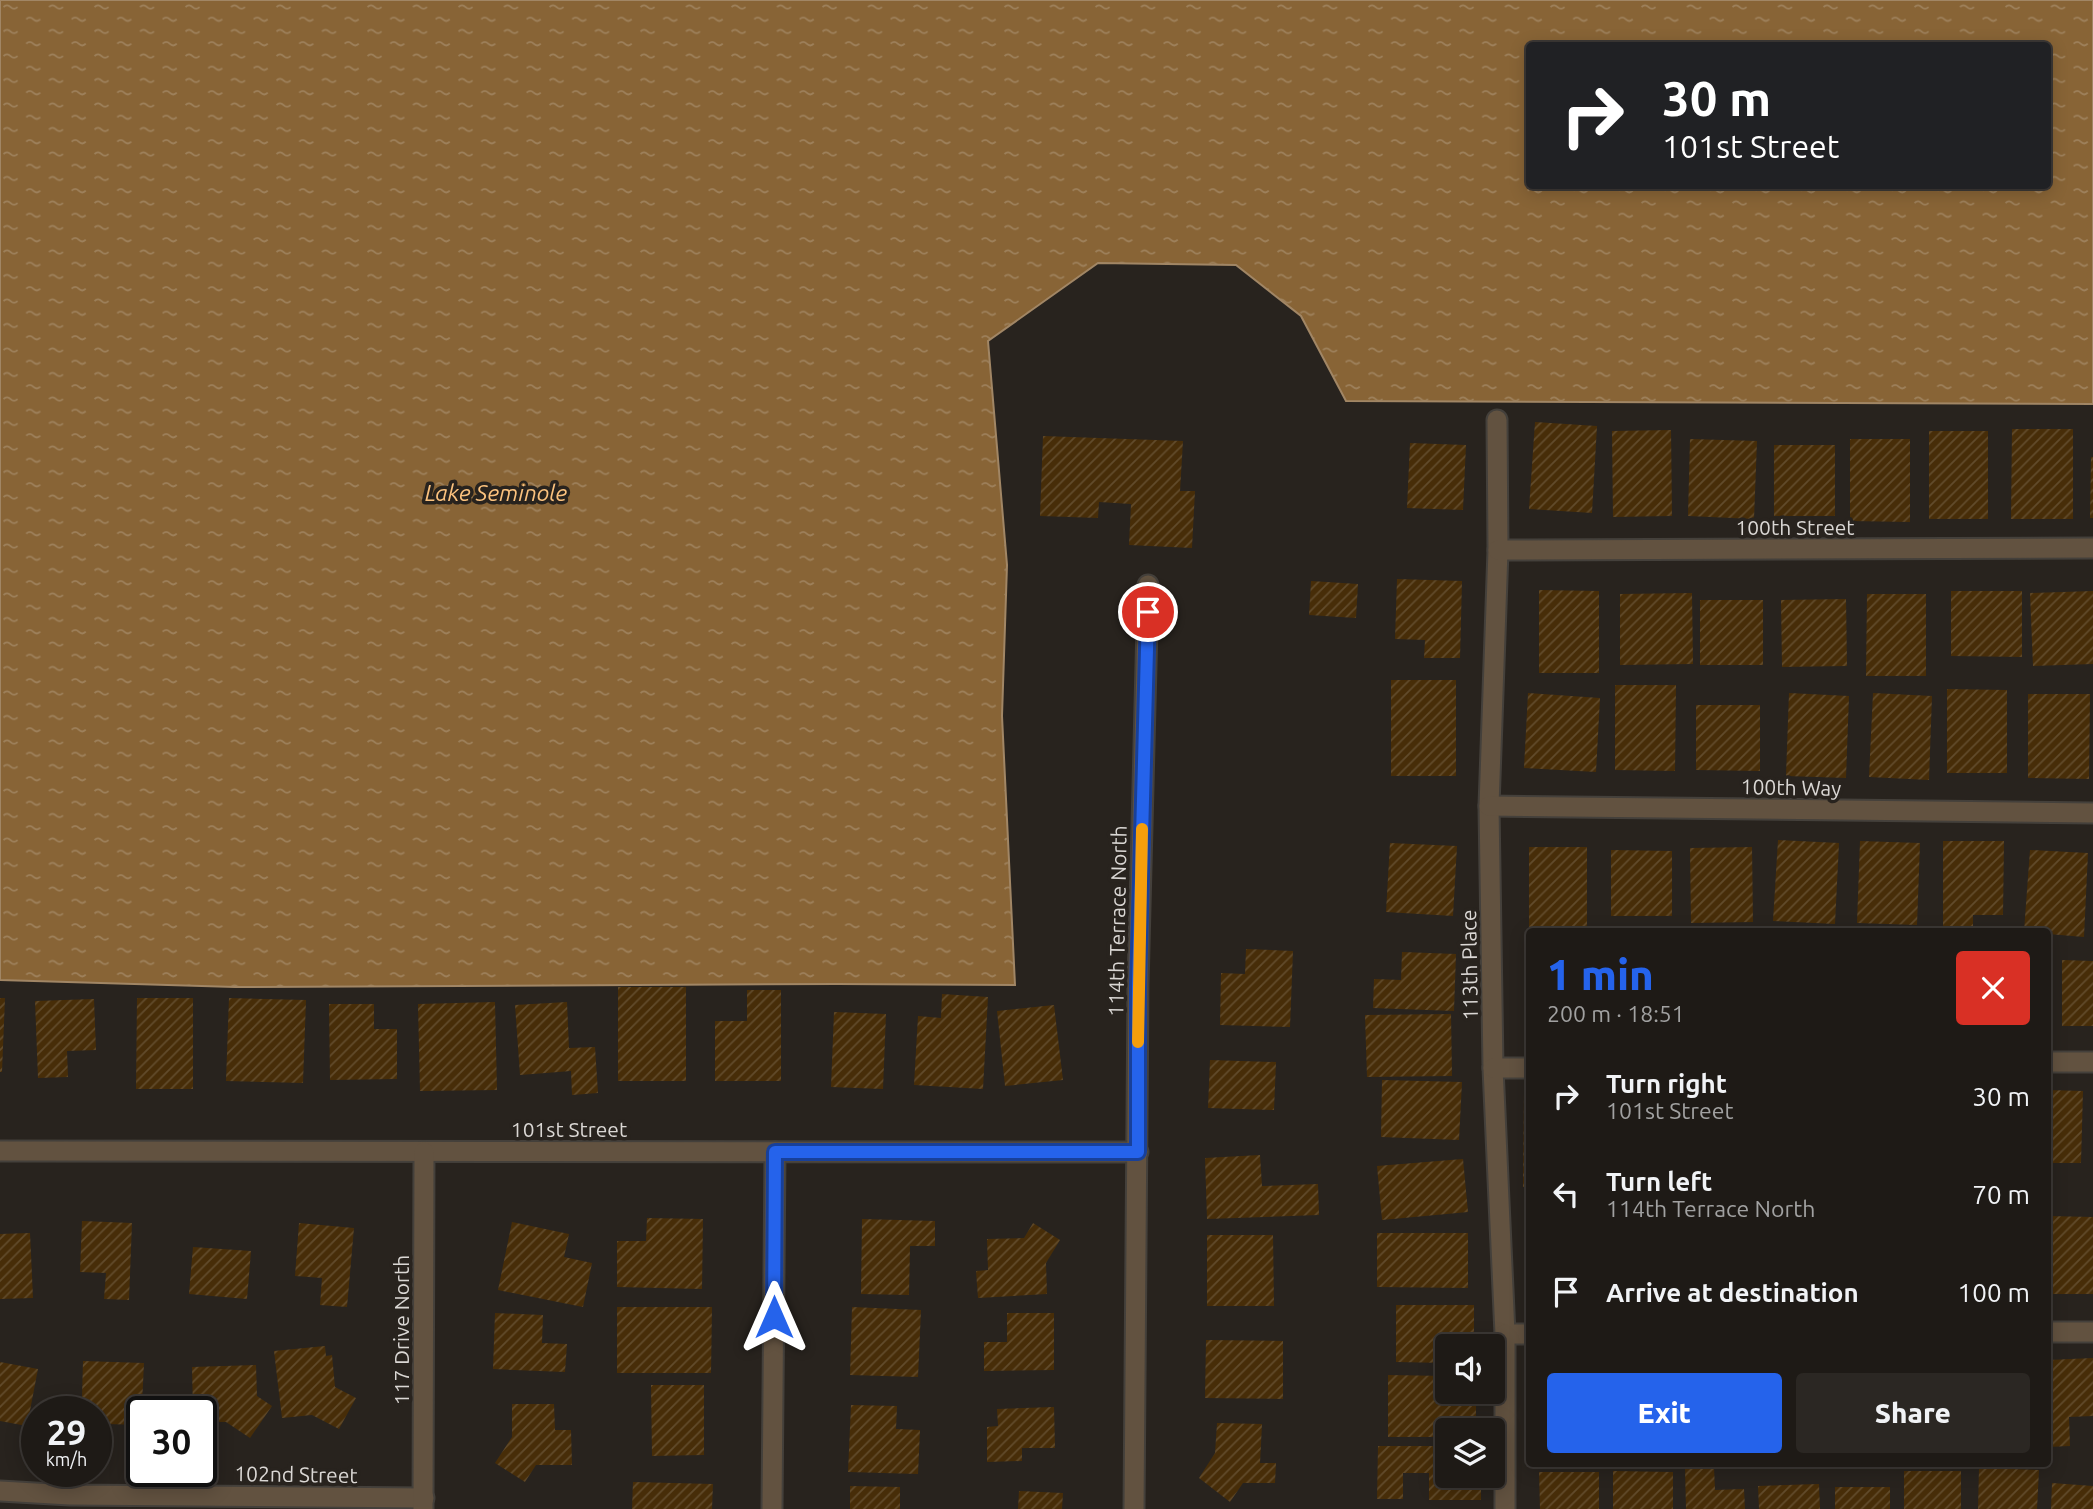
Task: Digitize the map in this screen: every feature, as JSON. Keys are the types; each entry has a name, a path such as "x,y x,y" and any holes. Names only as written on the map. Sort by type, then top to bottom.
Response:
{"street":[{"name":"113th Place","path":"1497,420 1498,550 1489,806 1493,1068 1505,1334"},
{"name":"100th Street","path":"1498,550 2093,548"},
{"name":"114th Terrace North","path":"1134,1509 1138,987 1148,585"},
{"name":"100th Way","path":"1489,806 2093,813"},
{"path":"2051,1062 2093,1062"},
{"path":"1493,1068 1526,1068"},
{"name":"101st Street","path":"0,1151 1138,1152"},
{"name":"117 Drive North","path":"424,1152 424,1504"},
{"path":"772,1509 775,1152"},
{"path":"2051,1332 2093,1332"},
{"path":"1505,1334 1526,1334"},
{"name":"113th Place","path":"1505,1404 1505,1509"},
{"name":"102nd Street","path":"0,1491 70,1502 424,1504"}],"water":[{"name":"Lake Seminole","path":"0,0 2093,0 2093,404 1346,401 1301,316 1236,265 1098,263 988,341 1007,565 1002,716 1015,985 235,987 0,980"}],"building":[{"path":"1535,422 1597,426 1592,513 1529,509"},
{"path":"2012,429 2073,429 2073,519 2011,519"},
{"path":"1671,430 1672,516 1613,517 1612,431"},
{"path":"1929,431 1988,431 1988,519 1929,519"},
{"path":"1043,436 1183,441 1180,491 1195,491 1192,548 1129,545 1131,504 1099,502 1098,518 1040,516"},
{"path":"1690,439 1757,441 1754,519 1688,516"},
{"path":"1850,439 1910,439 1910,522 1850,521"},
{"path":"1410,443 1466,445 1463,510 1407,508"},
{"path":"1774,445 1835,445 1835,516 1774,516"},
{"path":"2093,457 2093,518 2090,518"},
{"path":"1397,579 1462,581 1460,658 1424,658 1425,640 1395,639"},
{"path":"1311,581 1358,584 1356,618 1309,615"},
{"path":"1539,590 1599,591 1599,673 1539,673"},
{"path":"1951,591 2022,591 2022,657 1951,656"},
{"path":"2093,591 2093,664 2033,666 2030,593"},
{"path":"1692,593 1693,664 1620,665 1620,594"},
{"path":"1867,594 1926,594 1926,676 1866,676"},
{"path":"1846,599 1847,666 1782,667 1781,600"},
{"path":"1700,600 1763,600 1763,665 1700,665"},
{"path":"1391,680 1456,680 1456,776 1391,776"},
{"path":"1615,685 1676,685 1675,771 1615,770"},
{"path":"1947,689 2007,690 2007,773 1947,773"},
{"path":"1528,693 1600,698 1596,772 1524,768"},
{"path":"1789,693 1849,696 1846,778 1786,776"},
{"path":"1873,693 1932,696 1929,780 1869,777"},
{"path":"2028,694 2090,694 2089,779 2028,778"},
{"path":"1696,705 1760,705 1760,771 1696,770"},
{"path":"1778,840 1839,843 1835,924 1773,921"},
{"path":"1860,841 1920,843 1917,925 1857,923"},
{"path":"1943,841 2004,841 2003,915 1973,915 1973,928 1943,928"},
{"path":"1390,843 1457,846 1453,916 1386,912"},
{"path":"1529,847 1587,847 1587,928 1529,928"},
{"path":"1752,847 1753,922 1691,923 1690,848"},
{"path":"1611,850 1672,851 1672,916 1611,916"},
{"path":"2030,850 2088,853 2084,937 2051,934 2051,928 2024,928"},
{"path":"1246,949 1293,951 1290,1027 1220,1025 1221,973 1245,974"},
{"path":"1402,952 1456,954 1454,1011 1373,1008 1374,979 1401,980"},
{"path":"2062,960 2093,961 2093,1026 2062,1026"},
{"path":"618,987 686,987 686,1081 618,1081"},
{"path":"747,990 781,990 781,1081 715,1081 715,1021 747,1021"},
{"path":"942,994 988,997 983,1089 914,1085 918,1016 941,1018"},
{"path":"0,998 5,998 2,1072 0,1072"},
{"path":"137,998 193,998 193,1089 136,1089"},
{"path":"229,998 306,1000 303,1083 226,1081"},
{"path":"94,999 96,1050 67,1051 68,1077 38,1078 35,1001"},
{"path":"495,1002 497,1090 420,1091 418,1004"},
{"path":"567,1002 569,1048 595,1047 598,1093 572,1095 571,1071 520,1075 515,1005"},
{"path":"329,1004 374,1004 374,1029 397,1029 397,1079 330,1080"},
{"path":"1054,1005 1063,1080 1005,1086 997,1011"},
{"path":"834,1012 886,1014 883,1089 831,1087"},
{"path":"1451,1014 1452,1076 1367,1077 1365,1015"},
{"path":"1210,1060 1276,1062 1274,1110 1208,1108"},
{"path":"1382,1080 1462,1082 1459,1140 1381,1137"},
{"path":"2051,1090 2083,1091 2081,1163 2051,1163"},
{"path":"1524,1093 1526,1093 1526,1187 1523,1187"},
{"path":"1260,1155 1262,1186 1318,1184 1319,1215 1207,1219 1205,1158"},
{"path":"1463,1159 1468,1212 1382,1220 1377,1166"},
{"path":"2051,1216 2093,1217 2093,1294 2051,1294"},
{"path":"647,1218 703,1219 702,1289 617,1287 617,1241 646,1241"},
{"path":"862,1219 935,1221 935,1246 910,1246 909,1295 861,1294"},
{"path":"82,1221 132,1223 129,1300 104,1299 106,1273 80,1272"},
{"path":"512,1222 569,1234 564,1257 592,1263 583,1307 498,1290"},
{"path":"299,1223 354,1228 347,1307 320,1305 322,1278 295,1276"},
{"path":"1033,1223 1060,1240 1046,1263 1047,1294 978,1298 976,1271 988,1270 987,1239 1024,1238"},
{"path":"30,1233 33,1298 0,1299 0,1234"},
{"path":"1377,1233 1468,1233 1468,1288 1377,1287"},
{"path":"1207,1235 1273,1235 1274,1306 1207,1306"},
{"path":"193,1247 251,1251 247,1299 189,1294"},
{"path":"1396,1305 1474,1305 1474,1334 1435,1334 1435,1363 1396,1362"},
{"path":"617,1307 712,1307 711,1373 617,1373"},
{"path":"852,1307 921,1310 918,1377 850,1375"},
{"path":"495,1313 543,1315 542,1343 567,1344 565,1372 493,1369"},
{"path":"1007,1313 1054,1313 1054,1370 984,1371 984,1342 1007,1342"},
{"path":"1206,1340 1283,1341 1283,1399 1205,1398"},
{"path":"325,1346 326,1356 332,1355 335,1387 356,1398 339,1429 312,1415 282,1418 274,1351"},
{"path":"2093,1358 2093,1416 2069,1417 2070,1446 2051,1447 2051,1360"},
{"path":"83,1361 144,1363 142,1396 126,1396 126,1425 112,1424 112,1396 82,1396"},
{"path":"0,1362 38,1369 33,1396 21,1396 21,1425 0,1421"},
{"path":"256,1365 257,1396 272,1406 250,1438 226,1422 217,1422 217,1396 193,1396 192,1367"},
{"path":"1388,1375 1435,1376 1435,1404 1476,1404 1476,1418 1435,1418 1435,1437 1388,1437"},
{"path":"651,1385 704,1385 704,1455 652,1456"},
{"path":"512,1404 554,1404 555,1430 571,1430 572,1465 536,1465 525,1482 495,1463 512,1437"},
{"path":"851,1405 897,1406 896,1429 920,1430 918,1474 848,1472"},
{"path":"1054,1407 1055,1448 1022,1448 1022,1461 987,1462 987,1427 998,1426 997,1409"},
{"path":"1217,1423 1262,1424 1260,1463 1276,1463 1275,1483 1243,1483 1230,1502 1199,1478 1215,1453"},
{"path":"1378,1446 1435,1446 1435,1488 1481,1488 1481,1500 1429,1500 1429,1473 1403,1473 1403,1499 1377,1499"},
{"path":"1714,1467 1715,1490 1744,1489 1745,1509 1686,1509 1685,1468"},
{"path":"1979,1468 2039,1470 2037,1509 1978,1509"},
{"path":"1613,1471 1673,1472 1673,1509 1613,1509"},
{"path":"1904,1471 1961,1471 1961,1509 1904,1509"},
{"path":"1539,1472 1599,1472 1599,1509 1540,1509"},
{"path":"633,1482 713,1484 712,1509 632,1509"},
{"path":"2052,1483 2093,1486 2093,1509 2051,1509"},
{"path":"1819,1484 1820,1509 1759,1509 1758,1486"},
{"path":"850,1486 900,1487 900,1509 850,1509"},
{"path":"1835,1487 1890,1487 1890,1509 1835,1509"},
{"path":"1019,1491 1063,1493 1062,1509 1018,1509"}],"slow traffic":[{"path":"1138,1042 1142,829"}],"route":[{"path":"774,1317 775,1152 1138,1152 1138,987 1148,612"}]}
